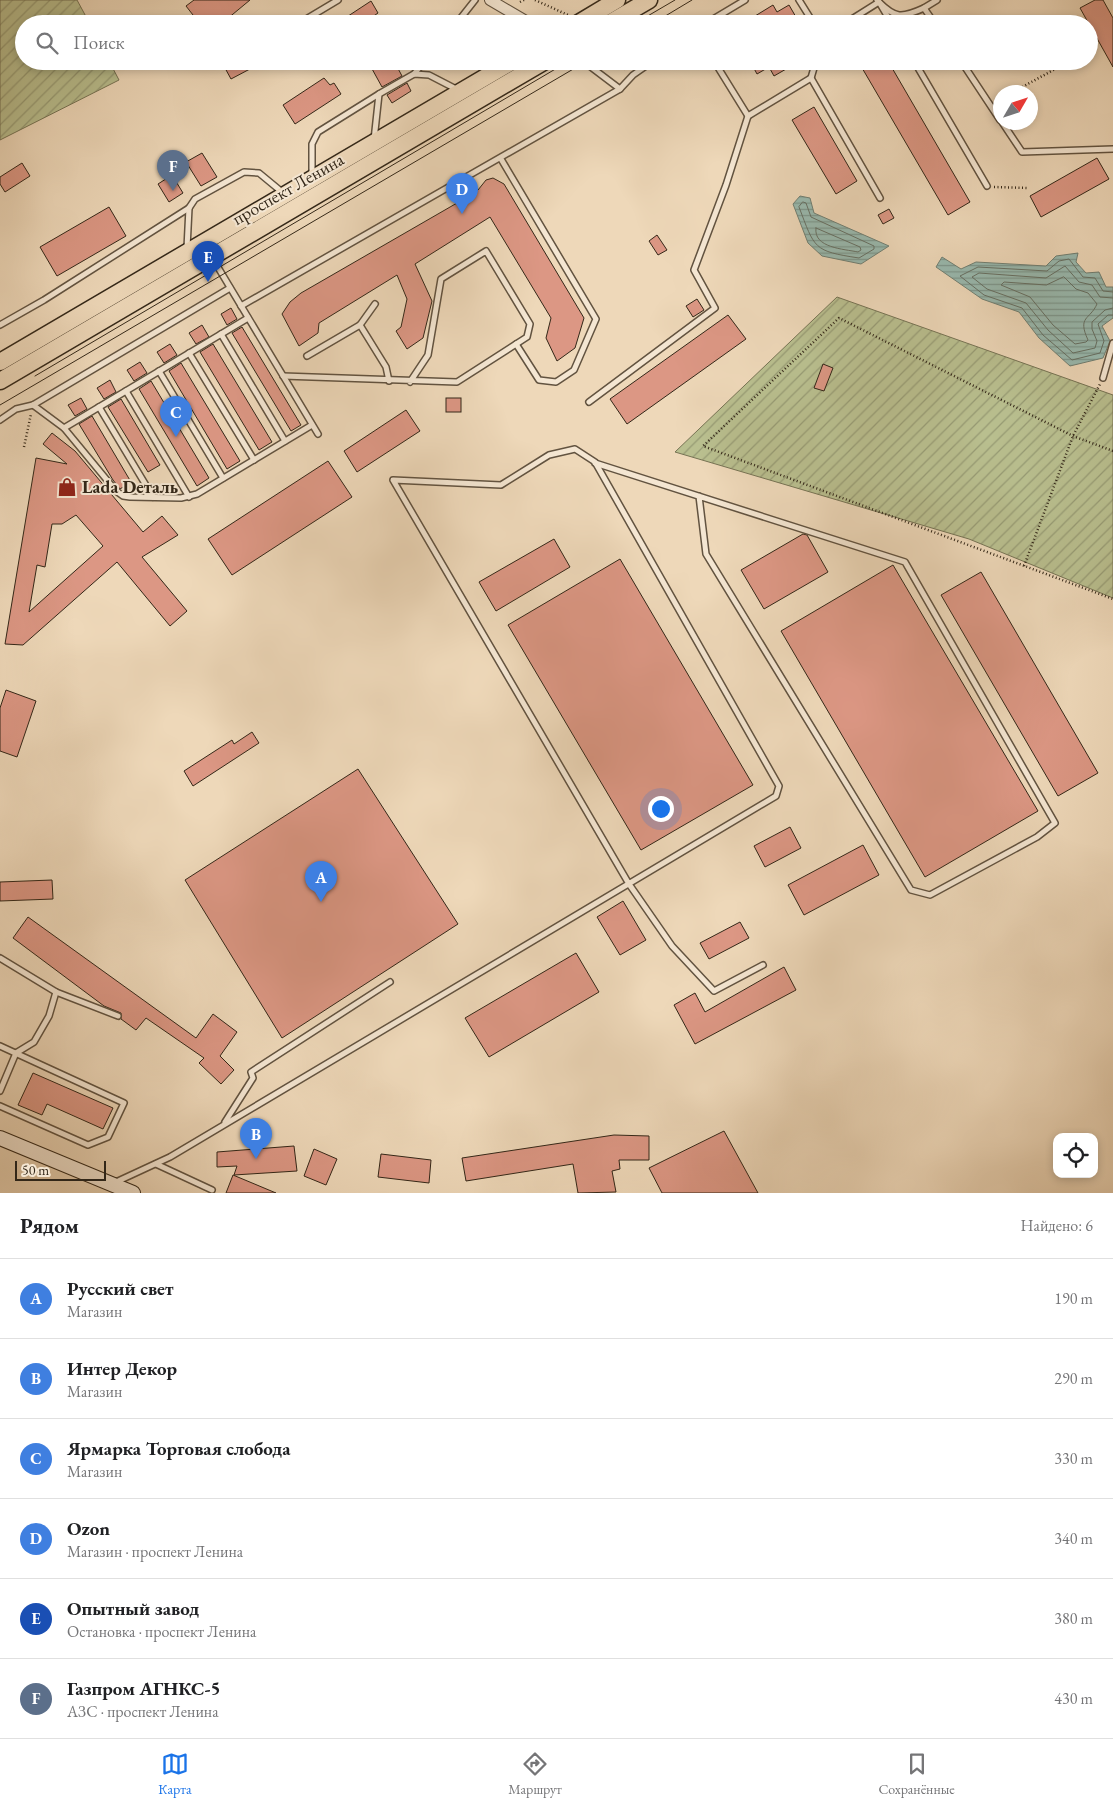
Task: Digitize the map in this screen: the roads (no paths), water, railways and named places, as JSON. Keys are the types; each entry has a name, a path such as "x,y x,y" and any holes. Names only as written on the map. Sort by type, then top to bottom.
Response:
{"main road":[{"path":"586,15 617,0"},
{"path":"623,15 648,0"},
{"name":"проспект Ленина","path":"0,362 497,70"},
{"name":"проспект Ленина","path":"0,381 530,70"},
{"path":"203,242 212,257"}],"street":[{"path":"490,0 516,15"},
{"path":"0,1138 133,1193"}],"lane":[{"path":"313,15 338,0"},
{"path":"463,15 475,0"},
{"path":"721,15 745,0"},
{"path":"799,0 808,15"},
{"path":"908,15 937,0"},
{"path":"878,1 892,14 899,15"},
{"path":"857,15 878,1"},
{"path":"878,1 887,15"},
{"path":"924,8 929,15"},
{"path":"312,178 312,144 318,132 414,74 417,70"},
{"path":"595,70 620,89"},
{"path":"241,306 501,159 620,89 640,70"},
{"path":"720,70 748,116"},
{"path":"814,70 812,78 880,198"},
{"path":"919,70 987,186"},
{"path":"966,70 993,109"},
{"path":"414,74 429,76 461,91"},
{"path":"589,402 715,308 694,270 726,185 748,116 812,78"},
{"path":"373,143 379,94"},
{"path":"1007,130 1022,152 1113,149"},
{"path":"501,159 596,319 574,370 556,382 539,380 516,344"},
{"path":"0,325 44,300 189,208 195,199 244,172 259,173 284,194"},
{"path":"187,252 189,208"},
{"path":"283,376 410,382 457,382 527,337 530,324 486,251 441,279 428,355 410,382"},
{"path":"212,257 318,434"},
{"path":"0,420 16,409 33,405 230,288"},
{"path":"307,356 360,325 375,304"},
{"path":"64,428 248,318"},
{"path":"360,325 386,367 389,381"},
{"path":"221,334 286,441"},
{"path":"1103,378 1113,343"},
{"path":"189,353 254,460"},
{"path":"159,371 223,478"},
{"path":"126,391 189,497"},
{"path":"33,405 64,428 119,494 153,497 189,497 312,425"},
{"path":"99,407 153,497"},
{"path":"699,496 706,554 911,890 930,895 1037,837 1055,823 905,562 594,462 575,449 549,455 502,485 393,480 629,884 672,946 714,991 763,965"},
{"path":"110,1184 156,1164 776,796 779,786 594,462"},
{"path":"0,958 56,992 118,1016"},
{"path":"225,1123 253,1078 251,1072 390,982"},
{"path":"0,1091 16,1053 34,1042 49,1016 56,992"},
{"path":"0,1046 124,1103 108,1137 88,1145 0,1106"},
{"path":"156,1164 212,1190"}],"water":[{"path":"800,196 810,198 814,213 889,246 861,264 822,256 808,243 793,204"},
{"path":"1078,253 1076,262 1086,273 1099,272 1106,287 1113,287 1113,318 1102,326 1110,341 1103,358 1070,366 1039,338 1019,312 982,299 936,267 942,257 961,269 976,262 1046,266 1056,256"}],"tram line":[{"path":"649,15 675,0"},
{"path":"667,15 692,0"},
{"path":"35,376 554,70"},
{"path":"0,405 572,70"}],"place":[{"name":"Газпром АГНКС-5","path":"173,191"},
{"name":"Ozon","path":"462,214"},
{"name":"Опытный завод","path":"208,282"},
{"name":"Ярмарка Торговая слобода","path":"176,437"},
{"name":"Lada Dеталь","path":"67,487"},
{"name":"Русский свет","path":"321,902"},
{"name":"Интер Декор","path":"256,1159"}]}
